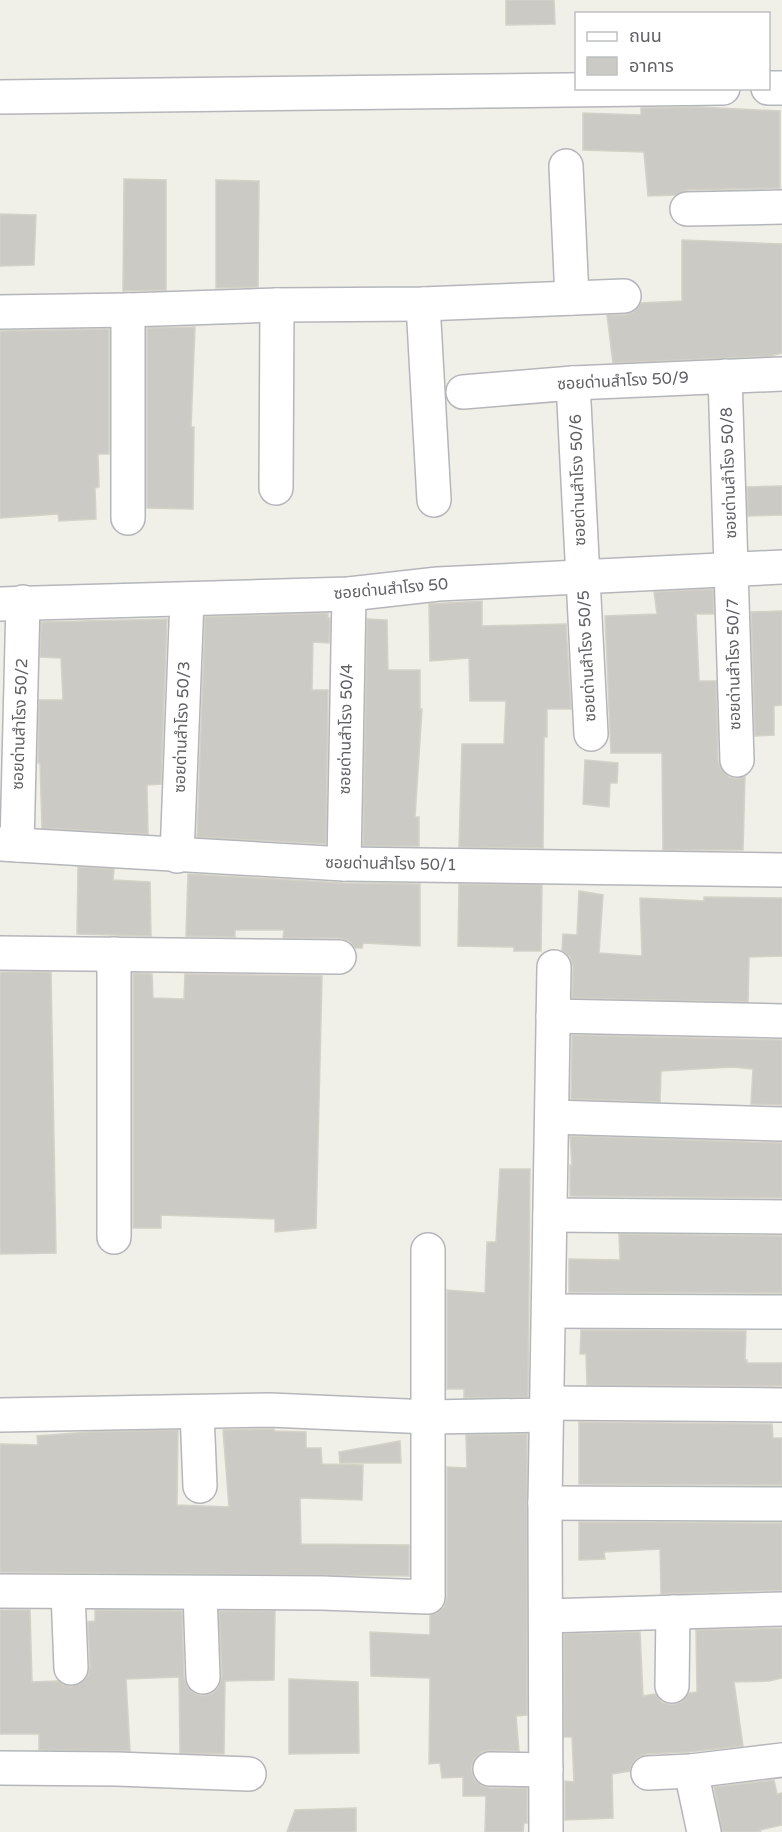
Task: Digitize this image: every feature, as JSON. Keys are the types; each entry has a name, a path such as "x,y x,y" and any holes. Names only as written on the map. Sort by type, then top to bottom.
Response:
{"street":[{"path":"0,97 575,90"},
{"path":"566,166 572,298"},
{"path":"687,209 782,207"},
{"path":"0,312 423,304 624,296"},
{"path":"423,304 434,500"},
{"path":"276,488 277,305"},
{"path":"128,310 128,519"},
{"name":"ซอยด่านสำโรง 50/9","path":"464,392 573,383 782,374"},
{"name":"ซอยด่านสำโรง 50/8","path":"726,376 732,569"},
{"name":"ซอยด่านสำโรง 50/6","path":"573,383 582,577"},
{"name":"ซอยด่านสำโรง 50","path":"12,603 349,594 438,584 782,567"},
{"name":"ซอยด่านสำโรง 50/7","path":"732,569 737,760"},
{"name":"ซอยด่านสำโรง 50/5","path":"582,577 591,734"},
{"name":"ซอยด่านสำโรง 50/4","path":"344,864 349,594"},
{"name":"ซอยด่านสำโรง 50/3","path":"177,856 187,599"},
{"name":"ซอยด่านสำโรง 50/2","path":"8,845 12,603"},
{"name":"ซอยด่านสำโรง 50/1","path":"8,845 344,864 782,870"},
{"path":"0,953 339,957"},
{"path":"114,954 114,1237"},
{"path":"546,1832 545,1503 554,967"},
{"path":"554,1017 782,1021"},
{"path":"552,1117 782,1124"},
{"path":"550,1215 782,1217"},
{"path":"0,1591 322,1593 428,1597 428,1250"},
{"path":"549,1311 782,1312"},
{"path":"0,1415 270,1410 429,1417 547,1409 782,1405"},
{"path":"197,1412 201,1486"},
{"path":"545,1503 782,1504"},
{"path":"68,1592 71,1668"},
{"path":"200,1593 203,1677"},
{"path":"546,1616 782,1609"},
{"path":"672,1686 673,1612"},
{"path":"648,1773 691,1771 782,1760"},
{"path":"0,1768 117,1769 249,1774"},
{"path":"490,1769 546,1770"},
{"path":"691,1771 704,1832"}],"building":[{"path":"506,0 554,0 555,24 506,25"},
{"path":"698,107 780,111 780,188 687,190 676,195 648,196 644,152 583,150 583,113 641,115 641,108"},
{"path":"124,179 166,180 166,290 123,291"},
{"path":"216,180 259,181 258,287 216,288"},
{"path":"0,214 36,215 34,265 0,266"},
{"path":"682,240 782,244 782,353 771,356 613,363 607,315 625,315 633,312 641,303 682,301"},
{"path":"195,327 191,427 194,427 193,509 147,508 147,328"},
{"path":"109,329 109,454 98,454 99,487 95,488 96,519 59,521 58,514 0,518 0,331"},
{"path":"782,486 782,515 748,516 747,487"},
{"path":"713,589 714,614 696,614 699,681 716,681 718,761 721,769 729,777 737,779 745,777 743,850 663,850 662,753 611,753 605,616 657,614 654,592"},
{"path":"482,601 482,626 566,624 571,709 547,709 547,737 544,737 543,848 459,847 462,744 504,744 506,701 470,701 469,658 430,661 429,604"},
{"path":"782,611 782,705 774,706 774,735 755,736 751,612"},
{"path":"328,613 328,618 330,618 329,643 313,642 312,690 328,690 326,844 197,837 205,617"},
{"path":"167,619 161,784 147,785 148,834 42,828 40,763 38,763 39,700 63,700 61,658 40,657 41,622"},
{"path":"367,619 387,620 388,670 420,670 420,709 422,709 415,817 419,817 419,846 363,846"},
{"path":"585,760 618,763 617,783 610,783 609,807 583,804"},
{"path":"78,867 114,869 113,880 150,882 151,936 77,934"},
{"path":"188,874 343,883 420,884 420,946 363,943 362,948 355,948 349,941 339,938 283,938 284,930 235,930 235,937 186,936"},
{"path":"459,884 542,885 541,951 514,951 514,947 458,946"},
{"path":"579,891 603,895 599,953 642,956 640,898 704,901 704,897 782,898 782,956 749,957 748,1002 572,998 573,967 570,957 562,950 563,934 577,935"},
{"path":"0,972 51,972 56,1253 0,1254"},
{"path":"133,973 152,974 153,998 184,999 185,974 322,976 316,1228 275,1232 275,1219 161,1215 161,1228 133,1228"},
{"path":"572,1035 782,1040 782,1105 751,1104 753,1069 732,1067 661,1071 660,1102 571,1099"},
{"path":"570,1136 782,1143 782,1198 570,1196 570,1165 572,1165"},
{"path":"500,1169 530,1169 528,1397 464,1398 464,1389 447,1389 447,1290 485,1293 487,1242 496,1242"},
{"path":"619,1234 782,1236 782,1293 569,1292 569,1259 620,1260"},
{"path":"581,1330 746,1331 745,1360 747,1363 782,1363 782,1386 587,1385 586,1354 580,1354"},
{"path":"579,1422 772,1424 773,1438 782,1438 782,1485 579,1484"},
{"path":"274,1429 274,1431 306,1432 306,1448 321,1448 322,1464 363,1465 362,1500 300,1498 301,1544 409,1545 409,1576 0,1572 0,1444 38,1445 37,1436 178,1430 177,1505 229,1507 223,1430"},
{"path":"527,1434 527,1715 516,1716 519,1751 481,1752 474,1759 471,1769 474,1779 481,1785 490,1788 527,1788 527,1823 524,1823 523,1832 485,1832 486,1796 463,1796 463,1777 442,1778 440,1763 429,1764 430,1678 371,1676 370,1632 430,1635 430,1615 444,1607 447,1597 447,1467 467,1468 466,1435"},
{"path":"400,1441 401,1463 340,1463 339,1452"},
{"path":"579,1522 782,1523 782,1590 661,1594 660,1549 604,1552 605,1559 579,1560"},
{"path":"0,1610 30,1610 32,1682 58,1681 71,1687 81,1683 88,1676 90,1667 88,1622 95,1621 95,1610 182,1611 184,1678 187,1686 194,1693 203,1696 213,1693 222,1677 219,1611 275,1611 274,1680 225,1681 224,1754 180,1753 179,1677 126,1679 130,1751 39,1750 39,1734 0,1734"},
{"path":"782,1628 782,1678 769,1681 734,1682 743,1746 647,1754 638,1757 630,1771 612,1774 613,1818 565,1820 565,1781 574,1782 572,1737 564,1737 564,1634 640,1632 643,1696 655,1694 662,1702 672,1705 682,1702 689,1693 697,1692 696,1630"},
{"path":"289,1679 358,1682 359,1753 289,1754"},
{"path":"774,1780 777,1794 782,1793 782,1825 760,1830 761,1832 722,1832 714,1787"},
{"path":"356,1808 356,1832 287,1832 295,1810"}]}
